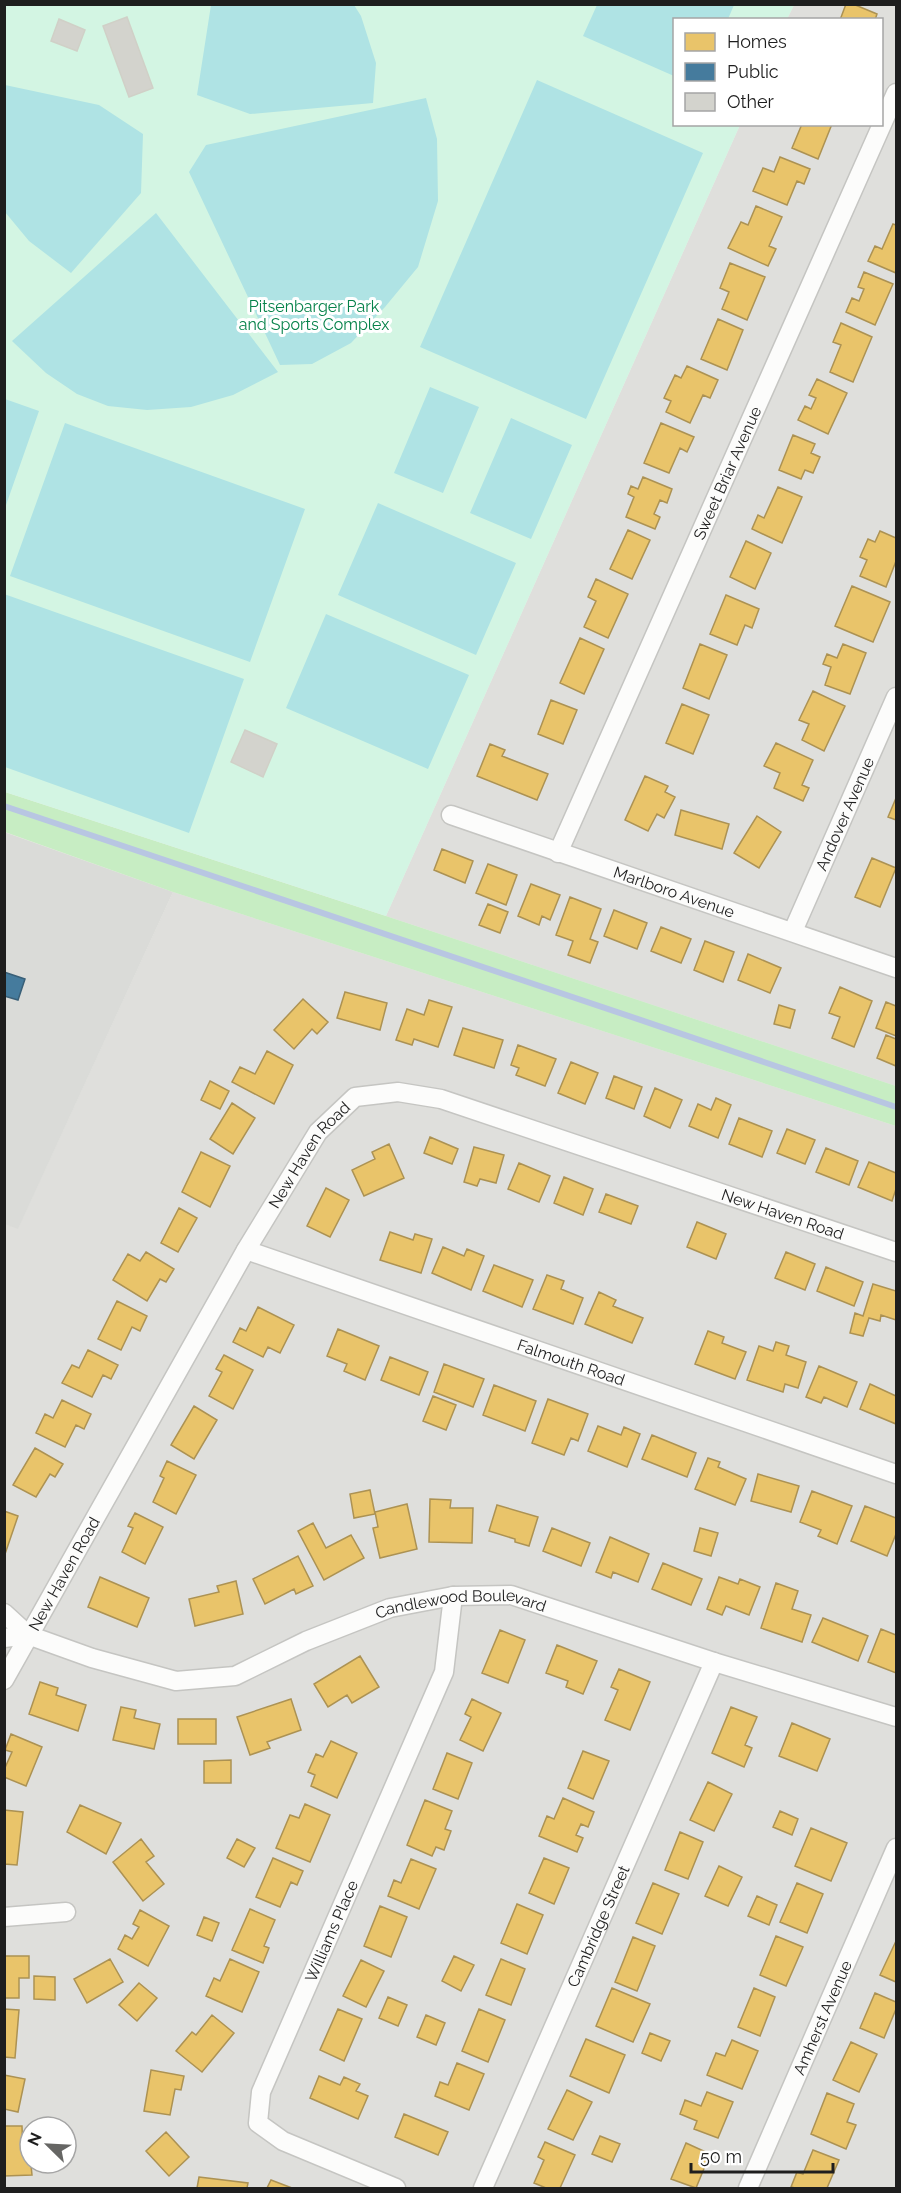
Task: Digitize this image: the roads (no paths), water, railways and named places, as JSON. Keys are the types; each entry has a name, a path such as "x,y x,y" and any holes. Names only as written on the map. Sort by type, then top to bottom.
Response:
{"street":[{"name":"Sweet Briar Avenue","path":"883,124 897,93"},
{"name":"Sweet Briar Avenue","path":"558,853 882,126"},
{"name":"Andover Avenue","path":"793,931 897,697"},
{"name":"Marlboro Avenue","path":"452,815 897,968"},
{"name":"New Haven Road","path":"4,1680 246,1250 318,1132 355,1097 398,1092 441,1099 897,1252"},
{"name":"Falmouth Road","path":"246,1250 897,1474"},
{"name":"Candlewood Boulevard","path":"4,1612 28,1635 92,1658 176,1681 235,1676 306,1641 390,1608 453,1596 511,1595 714,1662 897,1717"},
{"name":"Williams Place","path":"396,2188 283,2141 258,2123 261,2092 444,1671 453,1596"},
{"name":"Candlewood Boulevard","path":"4,1638 28,1635"},
{"name":"Cambridge Street","path":"483,2188 714,1662"},
{"name":"Amherst Avenue","path":"748,2188 897,1848"},
{"path":"4,1917 66,1912"}],"waterway":[{"path":"4,806 896,1107"}],"park label":[{"name":"Pitsenbarger Park and Sports Complex","path":"314,315"}]}
